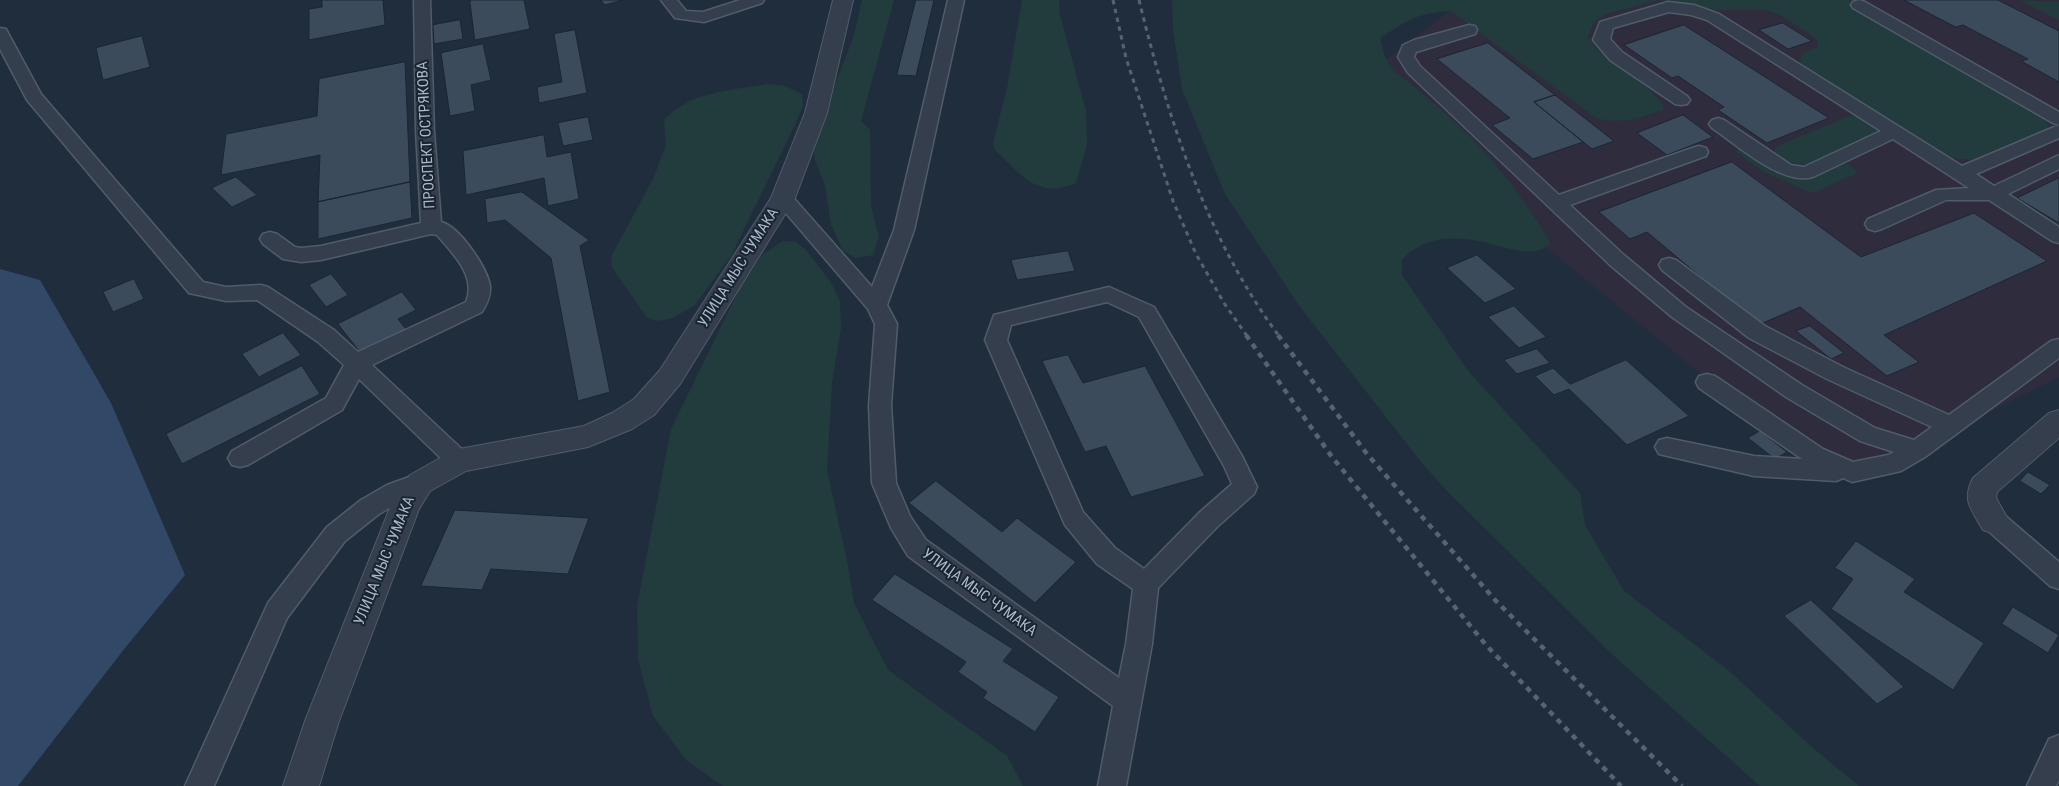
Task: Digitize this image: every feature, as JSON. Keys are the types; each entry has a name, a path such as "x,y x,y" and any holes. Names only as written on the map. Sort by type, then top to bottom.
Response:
{"street":[{"path":"783,198 816,113 843,0"},
{"name":"УЛИЦА МЫС ЧУМАКА","path":"301,786 322,720 406,505 420,483 459,461 588,436 622,421 644,407 670,377 783,198"},
{"path":"1994,521 1981,499 1983,487 2059,421"}],"lane":[{"name":"ПРОСПЕКТ ОСТРЯКОВА","path":"356,363 475,307 479,301 481,287 471,264 443,229 431,227 425,131 422,0"},
{"path":"668,0 681,15 704,17 756,0"},
{"path":"876,304 904,230 956,0"},
{"path":"1859,6 2059,119"},
{"path":"1681,100 1616,56 1601,40 1606,25 1668,7 1694,10 1713,17 2059,236"},
{"path":"1469,30 1420,44 1409,49 1406,57 1414,68 1617,260 1679,312 1794,391 1868,435 1917,450"},
{"path":"0,32 33,96 196,288 226,294 261,292 326,336 459,461"},
{"path":"1718,124 1786,170 1806,173 1894,132"},
{"path":"1960,174 2059,131"},
{"path":"1556,202 1699,152"},
{"path":"1875,224 1943,194 1993,194 2059,161"},
{"name":"УЛИЦА МЫС ЧУМАКА","path":"783,198 876,304 886,324 880,405 884,483 900,521 917,548 1128,700"},
{"path":"270,240 290,254 301,255 321,253 431,227"},
{"path":"1669,265 1757,332 1835,373 1949,425"},
{"path":"1112,786 1139,644 1146,584 1208,520 1245,486 1234,463 1147,312 1109,294 1002,320 996,340 1074,518 1106,556 1146,584"},
{"path":"1667,447 1754,466 1852,472 1893,464 1917,450 2059,347"},
{"path":"240,458 334,404 356,363"},
{"path":"1708,382 1815,456 1852,472"},
{"path":"199,786 277,611 336,534 370,507 396,492 420,483"},
{"path":"1994,521 2059,578"},
{"path":"2041,786 2059,749"}],"shaded area":[{"path":"1464,0 2059,0 2059,377 1944,435 1858,472 1706,378 1350,87"}],"green space":[{"path":"862,0 894,0 861,121 870,130 871,206 879,237 873,255 856,258 843,251 831,224 825,186 815,160 814,139 853,38"},
{"path":"1022,0 1059,0 1060,15 1086,111 1087,144 1076,183 1062,187 1051,188 1031,182 995,150 993,143 1007,88"},
{"path":"1172,0 1659,0 1606,14 1594,22 1588,37 1597,49 1643,83 1663,104 1663,110 1630,120 1613,121 1596,118 1451,11 1413,18 1380,38 1385,58 1392,69 1443,111 1484,151 1521,198 1551,244 1539,250 1528,251 1473,240 1436,240 1424,244 1402,260 1402,275 1469,372 1580,493 1585,525 1624,591 1728,670 1813,748 1859,786 1760,786 1615,657 1448,492 1421,462 1300,307 1225,194 1182,89 1173,30"},
{"path":"1660,0 1853,0 1855,6 2045,117 2049,128 1971,160 1950,158 1807,69 1800,62 1802,54 1818,46 1818,41 1778,14 1764,10 1717,10"},
{"path":"2019,0 2059,2 2059,20"},
{"path":"769,84 785,86 802,94 803,106 731,256 694,306 672,318 658,321 647,318 611,266 612,255 653,179 666,145 664,120 674,110 699,97 727,90"},
{"path":"1858,114 1882,130 1881,133 1808,165 1789,162 1775,152 1775,147"},
{"path":"1741,147 1796,177 1808,178 1841,162 1846,163 1858,172 1816,192 1809,192 1762,171 1735,151"},
{"path":"783,241 796,242 806,250 830,281 840,301 841,328 832,383 827,471 847,561 854,603 888,670 1007,756 1023,786 723,786 687,761 653,716 638,659 637,606 671,429 739,290 762,255"}],"water":[{"path":"0,269 40,280 111,403 185,575 125,648 18,786 0,786"}],"building":[{"path":"322,0 383,0 385,25 309,40 309,9 322,7"},
{"path":"470,0 524,0 530,29 475,40"},
{"path":"601,0 623,0 605,5"},
{"path":"916,0 934,0 916,76 897,75"},
{"path":"1904,0 1998,0 2059,31 2059,82 2021,61 2028,59 1963,25 1956,27"},
{"path":"460,20 463,39 434,44 433,25"},
{"path":"1783,23 1812,41 1788,49 1759,30"},
{"path":"1684,25 1829,118 1767,143 1718,110 1724,107 1678,76 1672,78 1624,45"},
{"path":"575,30 587,93 539,103 537,87 562,82 554,34"},
{"path":"142,36 150,67 103,80 96,48"},
{"path":"1488,43 1555,95 1534,102 1583,142 1533,159 1492,125 1510,118 1437,59"},
{"path":"483,44 491,80 471,85 475,111 450,116 441,53"},
{"path":"405,62 410,182 318,202 320,155 221,175 226,134 317,116 319,79"},
{"path":"1555,95 1614,141 1592,149 1534,102"},
{"path":"1683,115 1713,137 1667,155 1637,133"},
{"path":"588,117 593,140 563,146 558,123"},
{"path":"544,135 547,157 571,152 579,199 548,206 544,178 466,195 463,151"},
{"path":"1732,162 1861,257 1974,213 2047,261 1884,335 1919,362 1887,376 1800,307 1758,325 1647,232 1630,239 1599,212"},
{"path":"236,177 257,195 232,207 212,188"},
{"path":"2059,178 2059,223 2017,198 2048,183"},
{"path":"410,182 412,218 318,239 318,202"},
{"path":"522,192 589,240 580,246 610,392 578,401 551,258 505,220 487,223 485,199"},
{"path":"1068,251 1075,271 1017,280 1011,260"},
{"path":"1477,255 1516,289 1485,303 1447,268"},
{"path":"331,274 348,295 326,307 309,285"},
{"path":"134,279 144,299 113,312 103,292"},
{"path":"402,292 416,310 398,319 409,333 363,356 338,324"},
{"path":"1514,306 1546,337 1519,348 1488,317"},
{"path":"1810,326 1844,353 1831,359 1796,331"},
{"path":"283,333 301,355 259,377 242,354"},
{"path":"1537,349 1550,363 1517,374 1504,360"},
{"path":"1068,355 1083,383 1145,366 1205,476 1131,497 1106,446 1085,452 1042,361"},
{"path":"1626,360 1689,416 1627,445 1569,389 1554,395 1535,376 1553,368 1570,384"},
{"path":"302,366 320,394 182,464 166,434"},
{"path":"1760,431 1787,452 1775,459 1748,438"},
{"path":"2028,472 2050,485 2041,494 2020,481"},
{"path":"936,481 1002,532 1017,518 1076,562 1035,603 909,503"},
{"path":"455,510 589,518 568,574 491,569 482,590 421,586"},
{"path":"1856,541 1915,579 1904,592 1984,643 1953,690 1831,609 1853,579 1835,568"},
{"path":"895,574 1013,649 1003,661 1059,697 1035,732 983,698 987,692 958,672 966,662 872,600"},
{"path":"1811,600 1904,687 1877,704 1784,616"},
{"path":"2013,607 2059,635 2048,653 2002,624"}],"railway":[{"path":"1113,0 1126,58 1173,201 1196,254 1224,303 1247,336"},
{"path":"1139,0 1163,89 1192,176 1230,259 1253,298 1279,336"},
{"path":"1246,335 1332,457 1486,645 1621,786"},
{"path":"1278,335 1367,454 1496,601 1682,786"}]}
